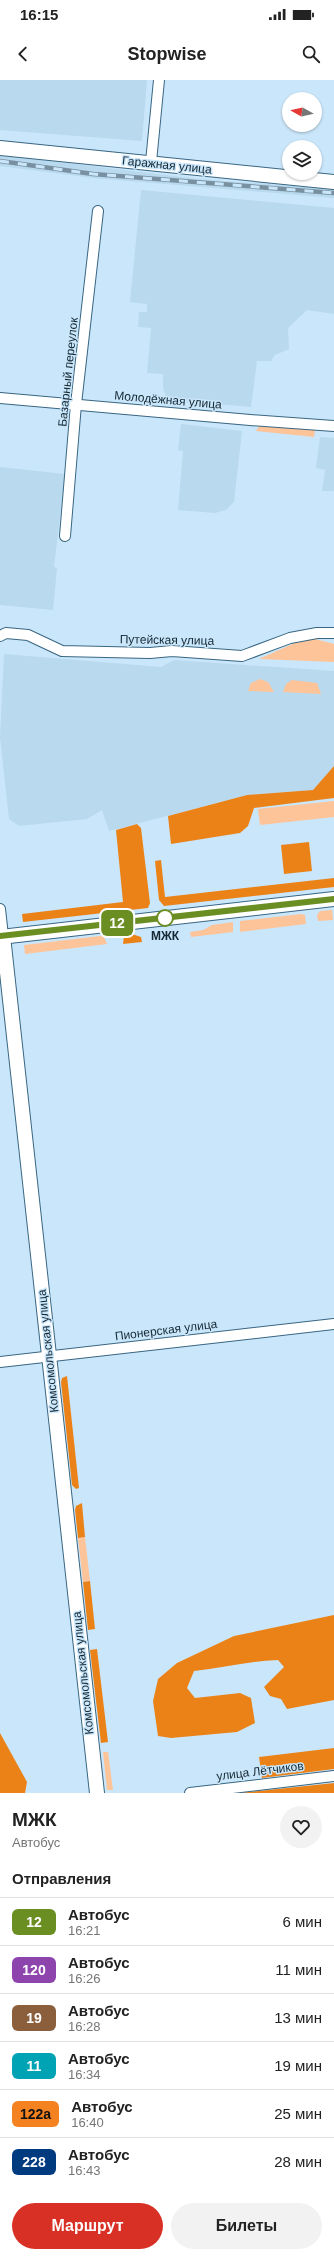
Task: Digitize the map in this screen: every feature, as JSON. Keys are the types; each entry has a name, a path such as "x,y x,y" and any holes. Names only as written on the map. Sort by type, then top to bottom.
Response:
{"street":[{"path":"151,162 159,80"},
{"name":"Гаражная улица","path":"0,148 151,162 334,182"},
{"name":"Базарный переулок","path":"66,536 76,404 98,211"},
{"name":"Молодёжная улица","path":"0,398 235,419 334,426"},
{"name":"Путейская улица","path":"0,636 6,633 28,635 62,651 150,653 172,651 242,656 290,638 317,633 334,633"},
{"path":"2,936 334,899"},
{"name":"Комсомольская улица","path":"0,910 97,1793"},
{"name":"Пионерская улица","path":"0,1362 334,1324"},
{"name":"улица Лётчиков","path":"190,1793 334,1776"}],"shaded area":[{"path":"0,80 147,80 142,141 0,130"},
{"path":"0,155 199,179 334,189 334,198 93,178 0,166"},
{"path":"141,190 334,208 334,314 307,310 288,328 289,349 275,355 271,361 257,361 251,407 167,400 163,387 163,374 147,373 151,328 138,327 139,312 147,312 147,304 130,302"},
{"path":"181,424 242,431 234,502 226,510 215,513 178,510 183,451 178,450"},
{"path":"259,426 315,430 314,437 256,431"},
{"path":"320,437 334,438 334,491 322,491 325,470 316,468"},
{"path":"0,467 65,474 54,567 57,568 53,610 0,605"},
{"path":"308,637 334,644 334,662 259,659"},
{"path":"4,654 161,667 174,660 334,671 334,766 313,790 247,795 109,831 102,810 87,819 19,826 9,819 0,737"},
{"path":"260,679 268,682 274,692 248,691 251,683"},
{"path":"292,680 317,683 321,694 283,692 286,684"},
{"path":"334,766 334,798 254,808 248,826 240,833 171,844 168,816 247,795 313,790"},
{"path":"334,801 334,817 260,825 258,809"},
{"path":"137,824 141,828 150,903 148,908 23,922 22,914 123,902 116,830"},
{"path":"309,842 312,871 284,874 281,845"},
{"path":"161,860 165,897 334,878 334,887 164,906 159,900 155,861"},
{"path":"332,910 333,920 318,921 317,915 320,911"},
{"path":"301,914 305,915 306,924 240,932 240,921"},
{"path":"233,922 233,932 191,937 190,932 203,930 212,925"},
{"path":"132,934 141,937 142,942 123,944 124,936"},
{"path":"100,936 104,937 107,944 25,954 24,945"},
{"path":"67,1376 79,1488 76,1489 72,1485 61,1382 62,1378"},
{"path":"82,1503 85,1537 78,1538 75,1510 76,1506"},
{"path":"85,1537 90,1581 83,1582 78,1538"},
{"path":"90,1581 95,1629 88,1630 83,1582"},
{"path":"334,1615 334,1700 287,1709 281,1699 270,1696 264,1687 284,1667 278,1660 194,1671 187,1688 195,1698 240,1693 251,1698 255,1723 237,1732 171,1738 158,1736 153,1701 158,1679 177,1663 234,1636"},
{"path":"97,1649 108,1742 101,1743 90,1650"},
{"path":"0,1733 27,1782 25,1793 0,1793"},
{"path":"334,1748 334,1769 262,1778 259,1757"},
{"path":"103,1752 108,1752 113,1790 107,1790"},
{"path":"334,1783 334,1793 239,1793"}],"railway":[{"path":"0,161 93,174 334,193"}],"bus line":[{"name":"12","path":"0,936 334,899"}],"place":[{"name":"МЖК","path":"165,918"}]}
